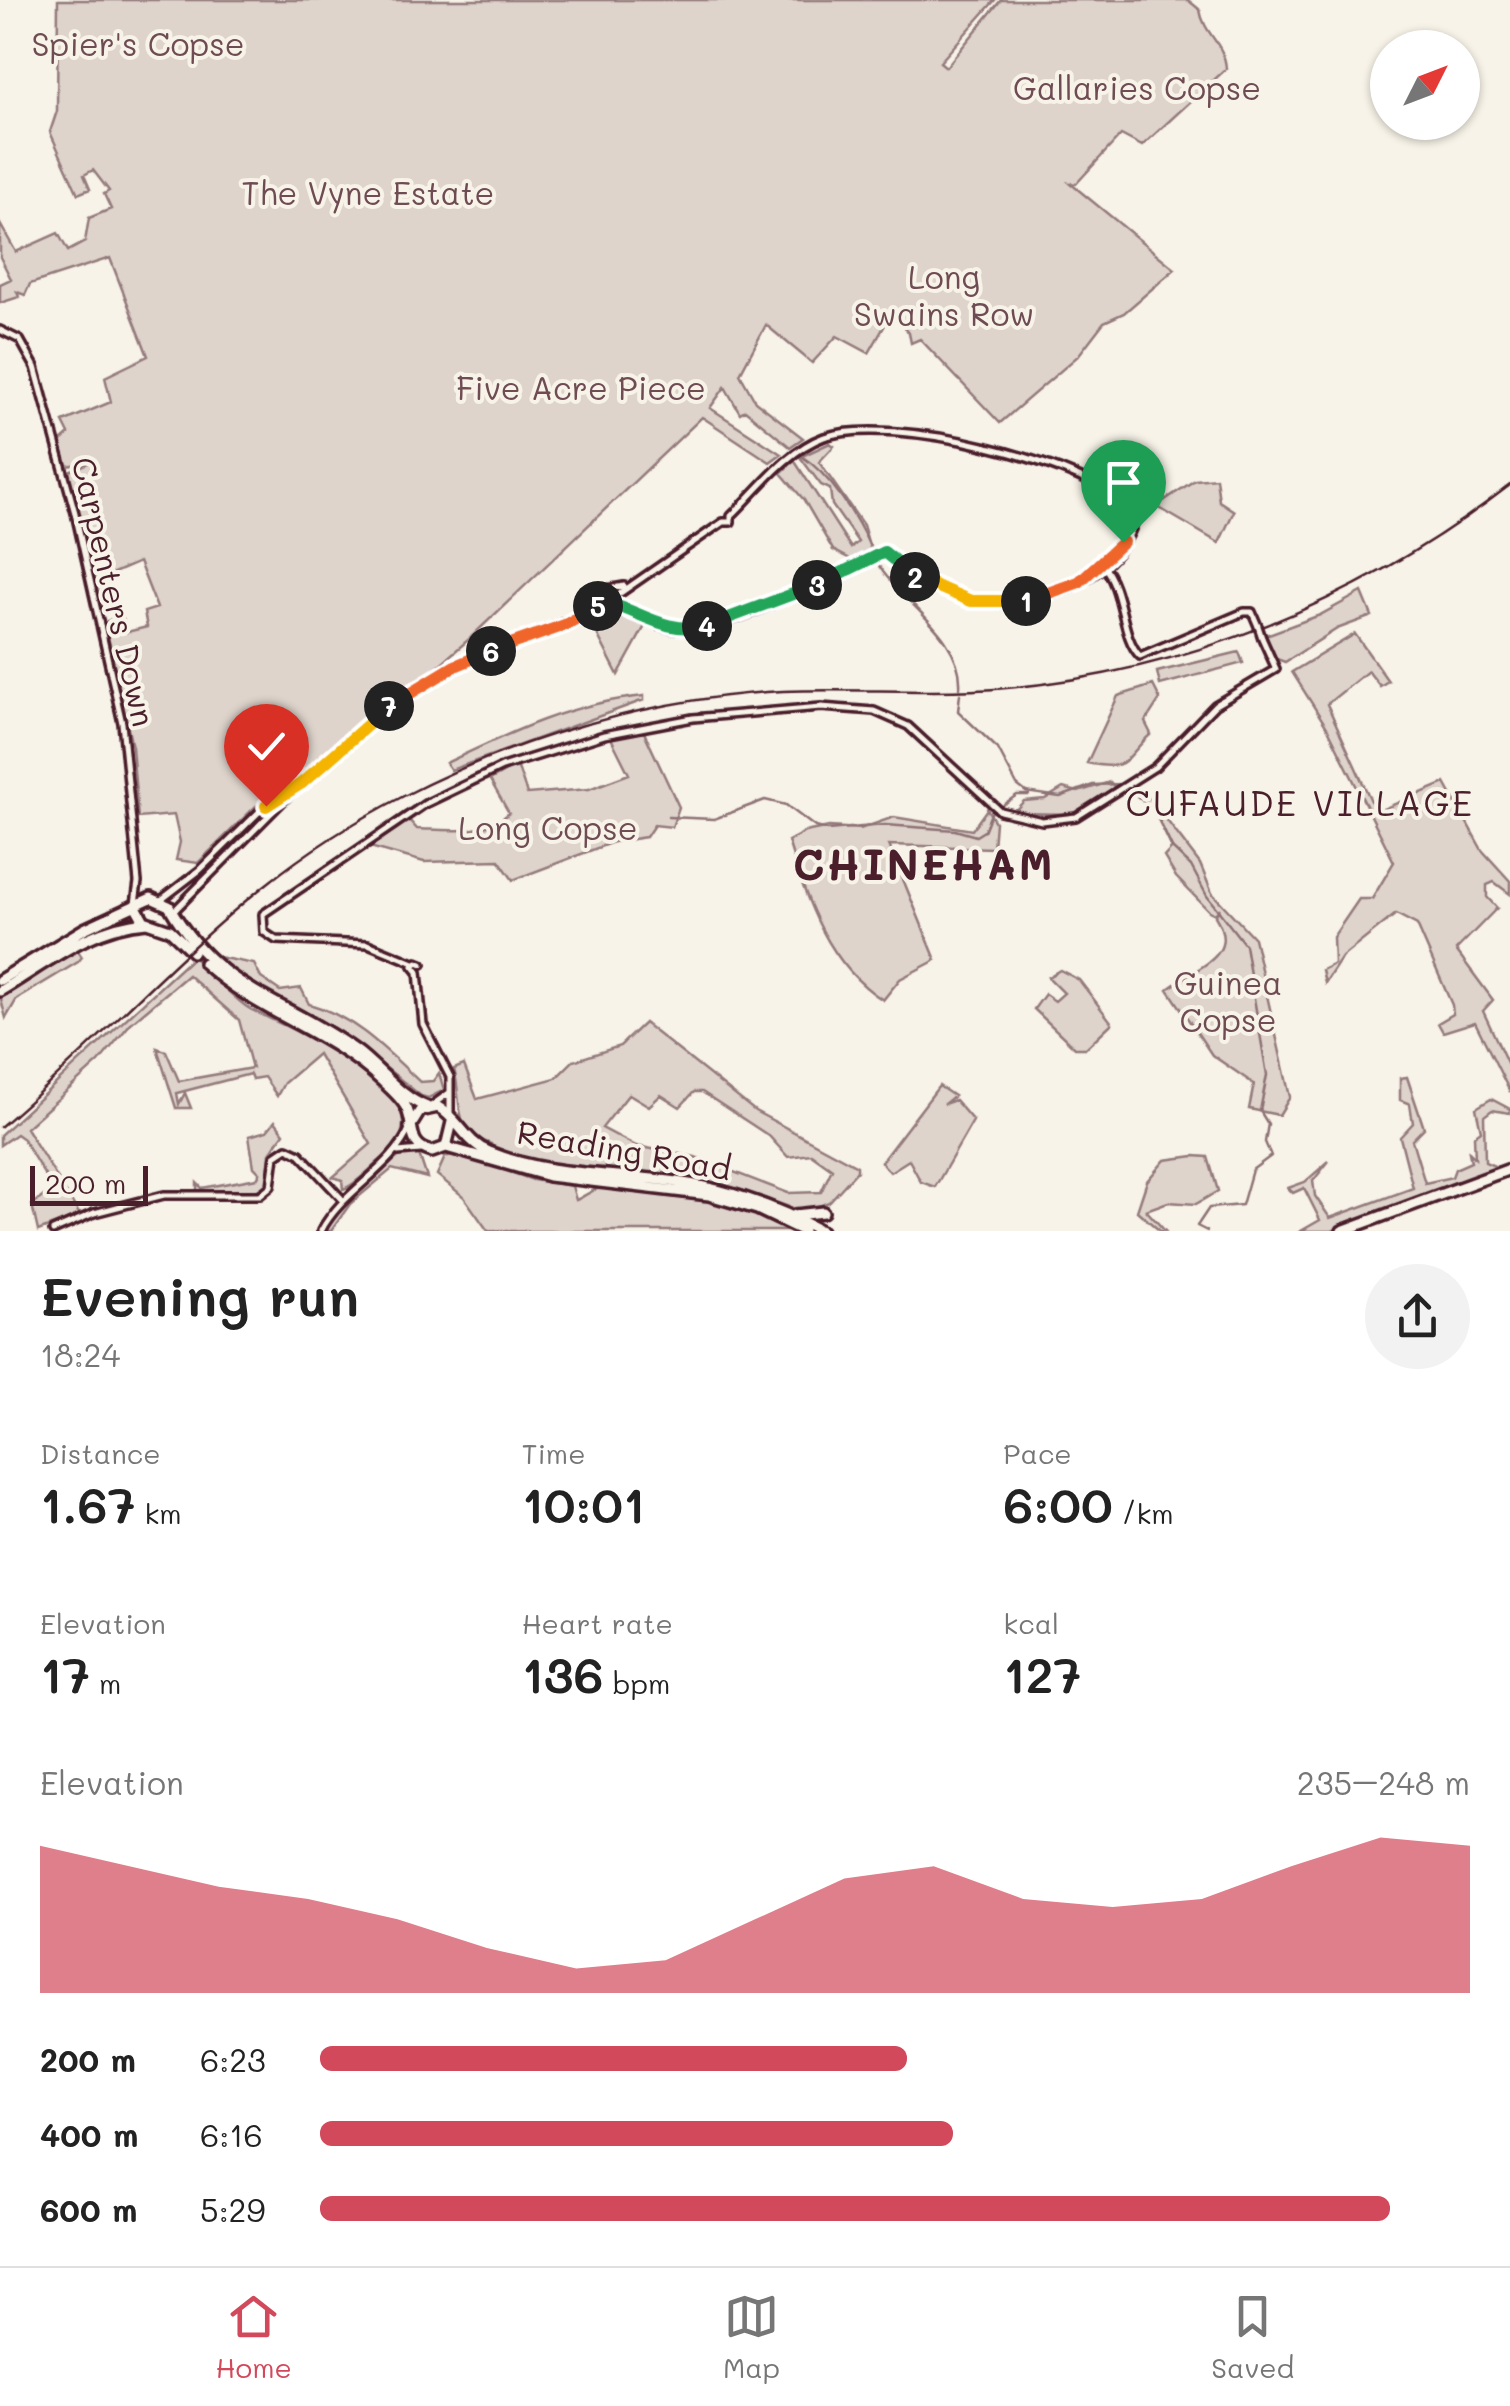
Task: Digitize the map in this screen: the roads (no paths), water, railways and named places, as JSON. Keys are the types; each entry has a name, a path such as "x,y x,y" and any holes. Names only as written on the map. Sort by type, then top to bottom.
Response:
{"highway":[{"path":"154,900 173,913 188,939 239,983 348,1046 413,1101 442,1109 452,1119 452,1136 446,1146 432,1152 424,1150 412,1139 406,1106 378,1076 240,992 162,925 147,922 99,933 35,970 1,983 84,928 154,900"},
{"path":"135,905 147,922"},
{"path":"162,925 173,913"},
{"path":"410,1127 416,1115 429,1107"},
{"name":"Reading Road","path":"452,1119 476,1145 515,1160 571,1172 688,1184 778,1210 820,1231"},
{"name":"Reading Road","path":"446,1146 560,1178 708,1195 806,1231"},
{"path":"1342,1231 1510,1170"},
{"path":"778,1210 801,1216 824,1212"},
{"path":"778,1210 806,1231"}],"street":[{"name":"Carpenters Down","path":"0,330 20,340 35,366 75,513 122,723 138,882 135,905"},
{"path":"173,913 296,787 404,696 465,661 546,632 612,597 723,522 730,523 731,516 797,452 826,436 871,432 994,447 1047,462 1136,511 1124,540 1102,564 1054,594 990,603 933,588 884,552 835,578 706,626 666,628 624,608 612,597"},
{"path":"452,1119 449,1073 419,1010 418,972 414,963 368,944 291,942 264,932 262,917 267,909 445,794 554,750 693,718 822,707 874,711 920,736 993,807 1024,818 1076,818 1155,768 1215,705 1276,669 1253,614 1244,612 1140,656 1133,648 1119,592 1102,564"},
{"path":"138,882 154,900 175,892 266,806 296,787"},
{"path":"429,1107 449,1093"},
{"path":"321,1231 342,1199 396,1152 410,1127"},
{"path":"52,1231 94,1213 164,1195 264,1194 272,1186 275,1156 287,1148 300,1154 342,1199"},
{"path":"396,1152 424,1150"}],"waterway":[{"path":"800,455 842,498 872,551"},
{"path":"876,561 952,651 960,688"},
{"path":"960,694 958,711 998,749 1017,785 1026,792 1060,797 1093,785 1122,784 1153,809 1172,848 1191,866 1207,896 1245,945 1267,1075 1260,1111 1268,1124 1265,1142 1271,1156 1252,1170 1242,1205 1209,1208 1197,1226 1207,1231"},
{"path":"1004,804 1017,795 1029,795"},
{"path":"668,817 714,819 765,800 786,805 815,827 827,830 885,825 955,830 976,836 984,831 992,811"}],"railway":[{"path":"0,1127 196,944 264,886 367,816 479,761 585,725 697,700 783,691 995,689 1066,681 1135,667 1268,625 1331,597 1393,564 1510,485"}],"district":[{"name":"CUFAUDE VILLAGE","path":"1300,804"},
{"name":"CHINEHAM","path":"924,865"}],"park label":[{"name":"Spier's Copse","path":"138,45"},
{"name":"Gallaries Copse","path":"1137,89"},
{"name":"The Vyne Estate","path":"368,194"},
{"name":"Long Swains Row","path":"944,296"},
{"name":"Five Acre Piece","path":"581,389"},
{"name":"Long Copse","path":"548,829"},
{"name":"Guinea Copse","path":"1228,1002"}]}
